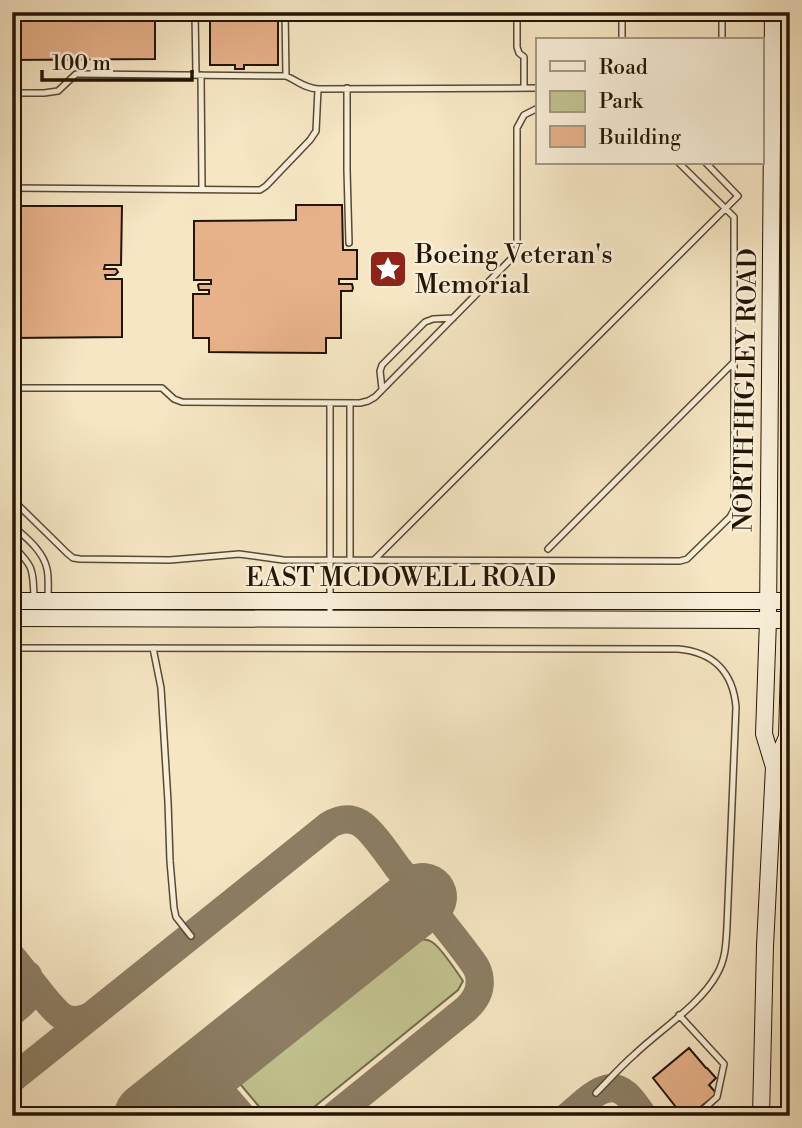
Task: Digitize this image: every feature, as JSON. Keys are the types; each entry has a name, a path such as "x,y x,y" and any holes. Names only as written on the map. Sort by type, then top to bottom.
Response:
{"main road":[{"name":"NORTH HIGLEY ROAD","path":"761,1116 763,997 774,766 764,734 768,620 773,12"},
{"name":"EAST MCDOWELL ROAD","path":"12,601 790,601"},
{"name":"EAST MCDOWELL ROAD","path":"12,618 790,620"},
{"name":"NORTH HIGLEY ROAD","path":"774,766 787,737 790,630"}],"lane":[{"path":"195,12 202,188"},
{"path":"285,12 286,76"},
{"path":"517,12 517,47 524,57 524,88"},
{"path":"622,12 622,38"},
{"path":"722,12 722,38"},
{"path":"12,93 58,91 76,74 286,76 301,86 318,89 536,88"},
{"path":"347,88 349,243"},
{"path":"12,188 260,190 316,131 318,89"},
{"path":"12,388 159,388 181,402 368,401 515,255 517,128 524,116 536,109"},
{"path":"15,500 76,559 170,560 239,554 277,560 687,559 734,510 734,218 680,164"},
{"path":"374,560 738,196 707,164"},
{"path":"382,389 382,365 427,320 453,318"},
{"path":"548,549 734,362"},
{"path":"330,402 330,619"},
{"path":"349,560 350,403"},
{"path":"12,524 37,549 45,562 48,572 41,601 41,618"},
{"path":"12,545 32,569 41,601 41,618"},
{"path":"12,648 678,649 701,653 711,660 729,678 736,707 725,950 718,974 707,989 634,1054 596,1093"},
{"path":"153,649 162,700 174,908 176,917 191,936"},
{"path":"679,1015 724,1064 717,1097 696,1116"}],"green space":[{"path":"420,939 432,942 448,960 463,981 458,990 303,1116 267,1116 240,1084"}],"building":[{"path":"12,12 175,12 175,20 155,20 155,59 12,60"},
{"path":"210,12 278,12 278,65 244,65 244,69 235,69 235,65 210,65"},
{"path":"12,102 19,102 20,163 12,163"},
{"path":"296,205 342,205 343,250 357,250 357,279 339,279 339,284 352,284 353,288 352,291 341,291 341,338 326,338 326,353 209,352 209,338 193,338 193,294 209,294 209,290 199,290 198,285 211,284 211,280 194,280 194,221 296,220"},
{"path":"12,206 122,206 121,265 105,265 104,269 116,269 118,272 115,275 105,275 106,279 122,279 122,337 12,338"},
{"path":"689,1048 716,1078 709,1085 717,1094 694,1112 683,1116 653,1078"}],"taxiway":[{"path":"12,957 59,1014 72,1020 85,1018 329,825 337,821 356,821 375,837 463,949 477,969 480,985 475,998 466,1009 334,1116"},
{"path":"12,1012 30,993 28,975"},
{"path":"12,1079 92,1015"},
{"path":"203,1071 242,1116"},
{"path":"568,1116 595,1094 611,1088 626,1094 644,1116"}],"runway":[{"path":"148,1116 423,897"}],"place":[{"name":"Boeing Veteran's Memorial","path":"388,269"}]}
